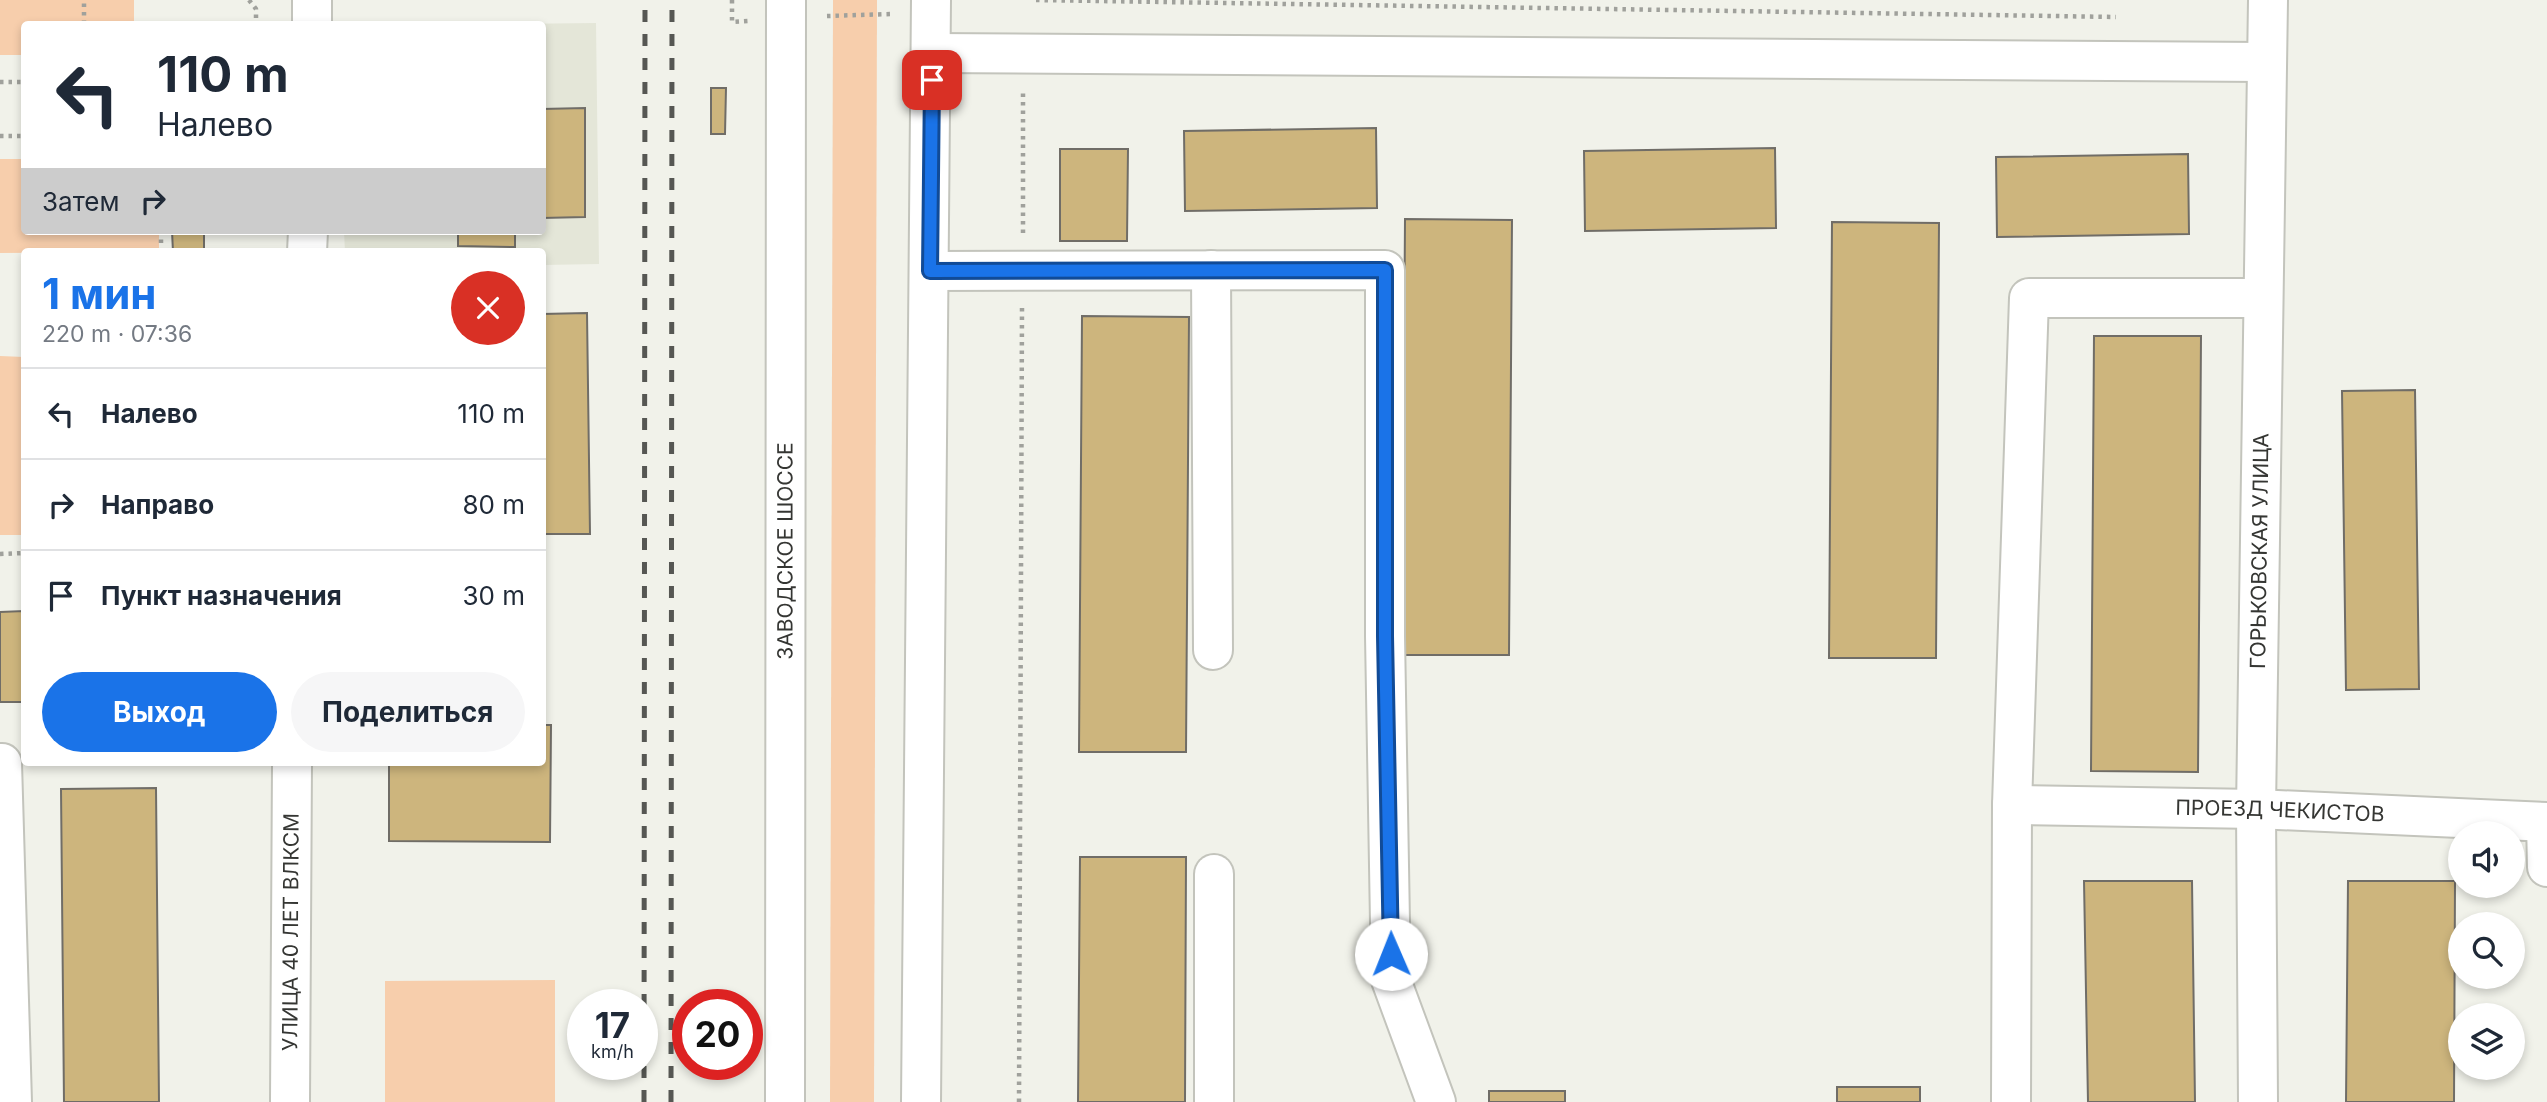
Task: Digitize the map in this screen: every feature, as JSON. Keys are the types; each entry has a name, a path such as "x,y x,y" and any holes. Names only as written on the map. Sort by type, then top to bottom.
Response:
{"street":[{"path":"312,0 312,21"},
{"name":"ЗАВОДСКОЕ ШОССЕ","path":"785,1102 786,0"},
{"path":"921,1102 931,0"},
{"name":"ГОРЬКОВСКАЯ УЛИЦА","path":"2258,1102 2256,809 2268,0"},
{"path":"932,53 2265,62"},
{"path":"1211,270 1213,650"},
{"path":"930,271 1385,270 1385,636 1391,980 1436,1102"},
{"path":"2011,1102 2012,805 2029,298 2263,298"},
{"path":"9,763 12,1102"},
{"name":"УЛИЦА 40 ЛЕТ ВЛКСМ","path":"290,1102 292,766"},
{"name":"ПРОЕЗД ЧЕКИСТОВ","path":"2012,805 2256,809 2546,822"},
{"path":"2546,822 2547,867"},
{"path":"1214,874 1214,1102"}],"path":[{"path":"84,0 84,21"},
{"path":"249,0 256,9 256,21"},
{"path":"1036,0 2125,18"},
{"path":"1019,1102 1023,54"},
{"path":"0,82 21,82"},
{"path":"0,136 21,136"},
{"path":"0,554 21,553"}],"shaded area":[{"path":"0,0 134,0 134,21 21,21 21,55 0,55"},
{"path":"833,0 877,0 874,1102 830,1102"},
{"path":"596,23 599,264 546,265 546,248 345,248 344,235 546,235 546,24"},
{"path":"0,159 21,159 21,235 159,235 159,248 21,248 21,253 0,253"},
{"path":"0,356 21,357 21,535 0,535"},
{"path":"555,980 555,1102 385,1102 385,981"}],"building":[{"path":"711,88 726,88 725,134 711,134"},
{"path":"585,108 585,217 546,218 546,109"},
{"path":"1376,128 1377,208 1185,211 1184,131"},
{"path":"1775,148 1776,228 1585,231 1584,151"},
{"path":"1060,149 1128,149 1127,241 1060,241"},
{"path":"2188,154 2189,234 1997,237 1996,157"},
{"path":"1405,219 1512,220 1509,655 1402,655"},
{"path":"1832,222 1939,223 1936,658 1829,658"},
{"path":"172,235 204,235 204,248 173,248"},
{"path":"458,235 515,235 515,247 458,246"},
{"path":"587,313 590,534 546,534 546,314"},
{"path":"1082,316 1189,317 1186,752 1079,752"},
{"path":"2094,336 2201,336 2198,772 2091,771"},
{"path":"2415,390 2419,689 2346,690 2342,391"},
{"path":"21,611 21,702 0,702 0,612"},
{"path":"546,725 551,725 550,842 389,841 389,766 546,766"},
{"path":"156,788 159,1102 64,1102 61,789"},
{"path":"1080,857 1186,857 1185,1102 1078,1102"},
{"path":"2084,881 2192,881 2195,1102 2088,1102"},
{"path":"2348,881 2448,881 2448,898 2455,898 2455,912 2448,912 2448,989 2455,989 2454,1003 2448,1003 2448,1080 2454,1080 2454,1102 2346,1102"},
{"path":"1837,1087 1920,1087 1920,1102 1837,1102"},
{"path":"1489,1091 1565,1091 1565,1102 1489,1102"}],"railway":[{"path":"644,1102 645,0"},
{"path":"671,1102 672,0"}],"route":[{"path":"932,80 930,271 1385,270 1385,636 1391,954"}]}
